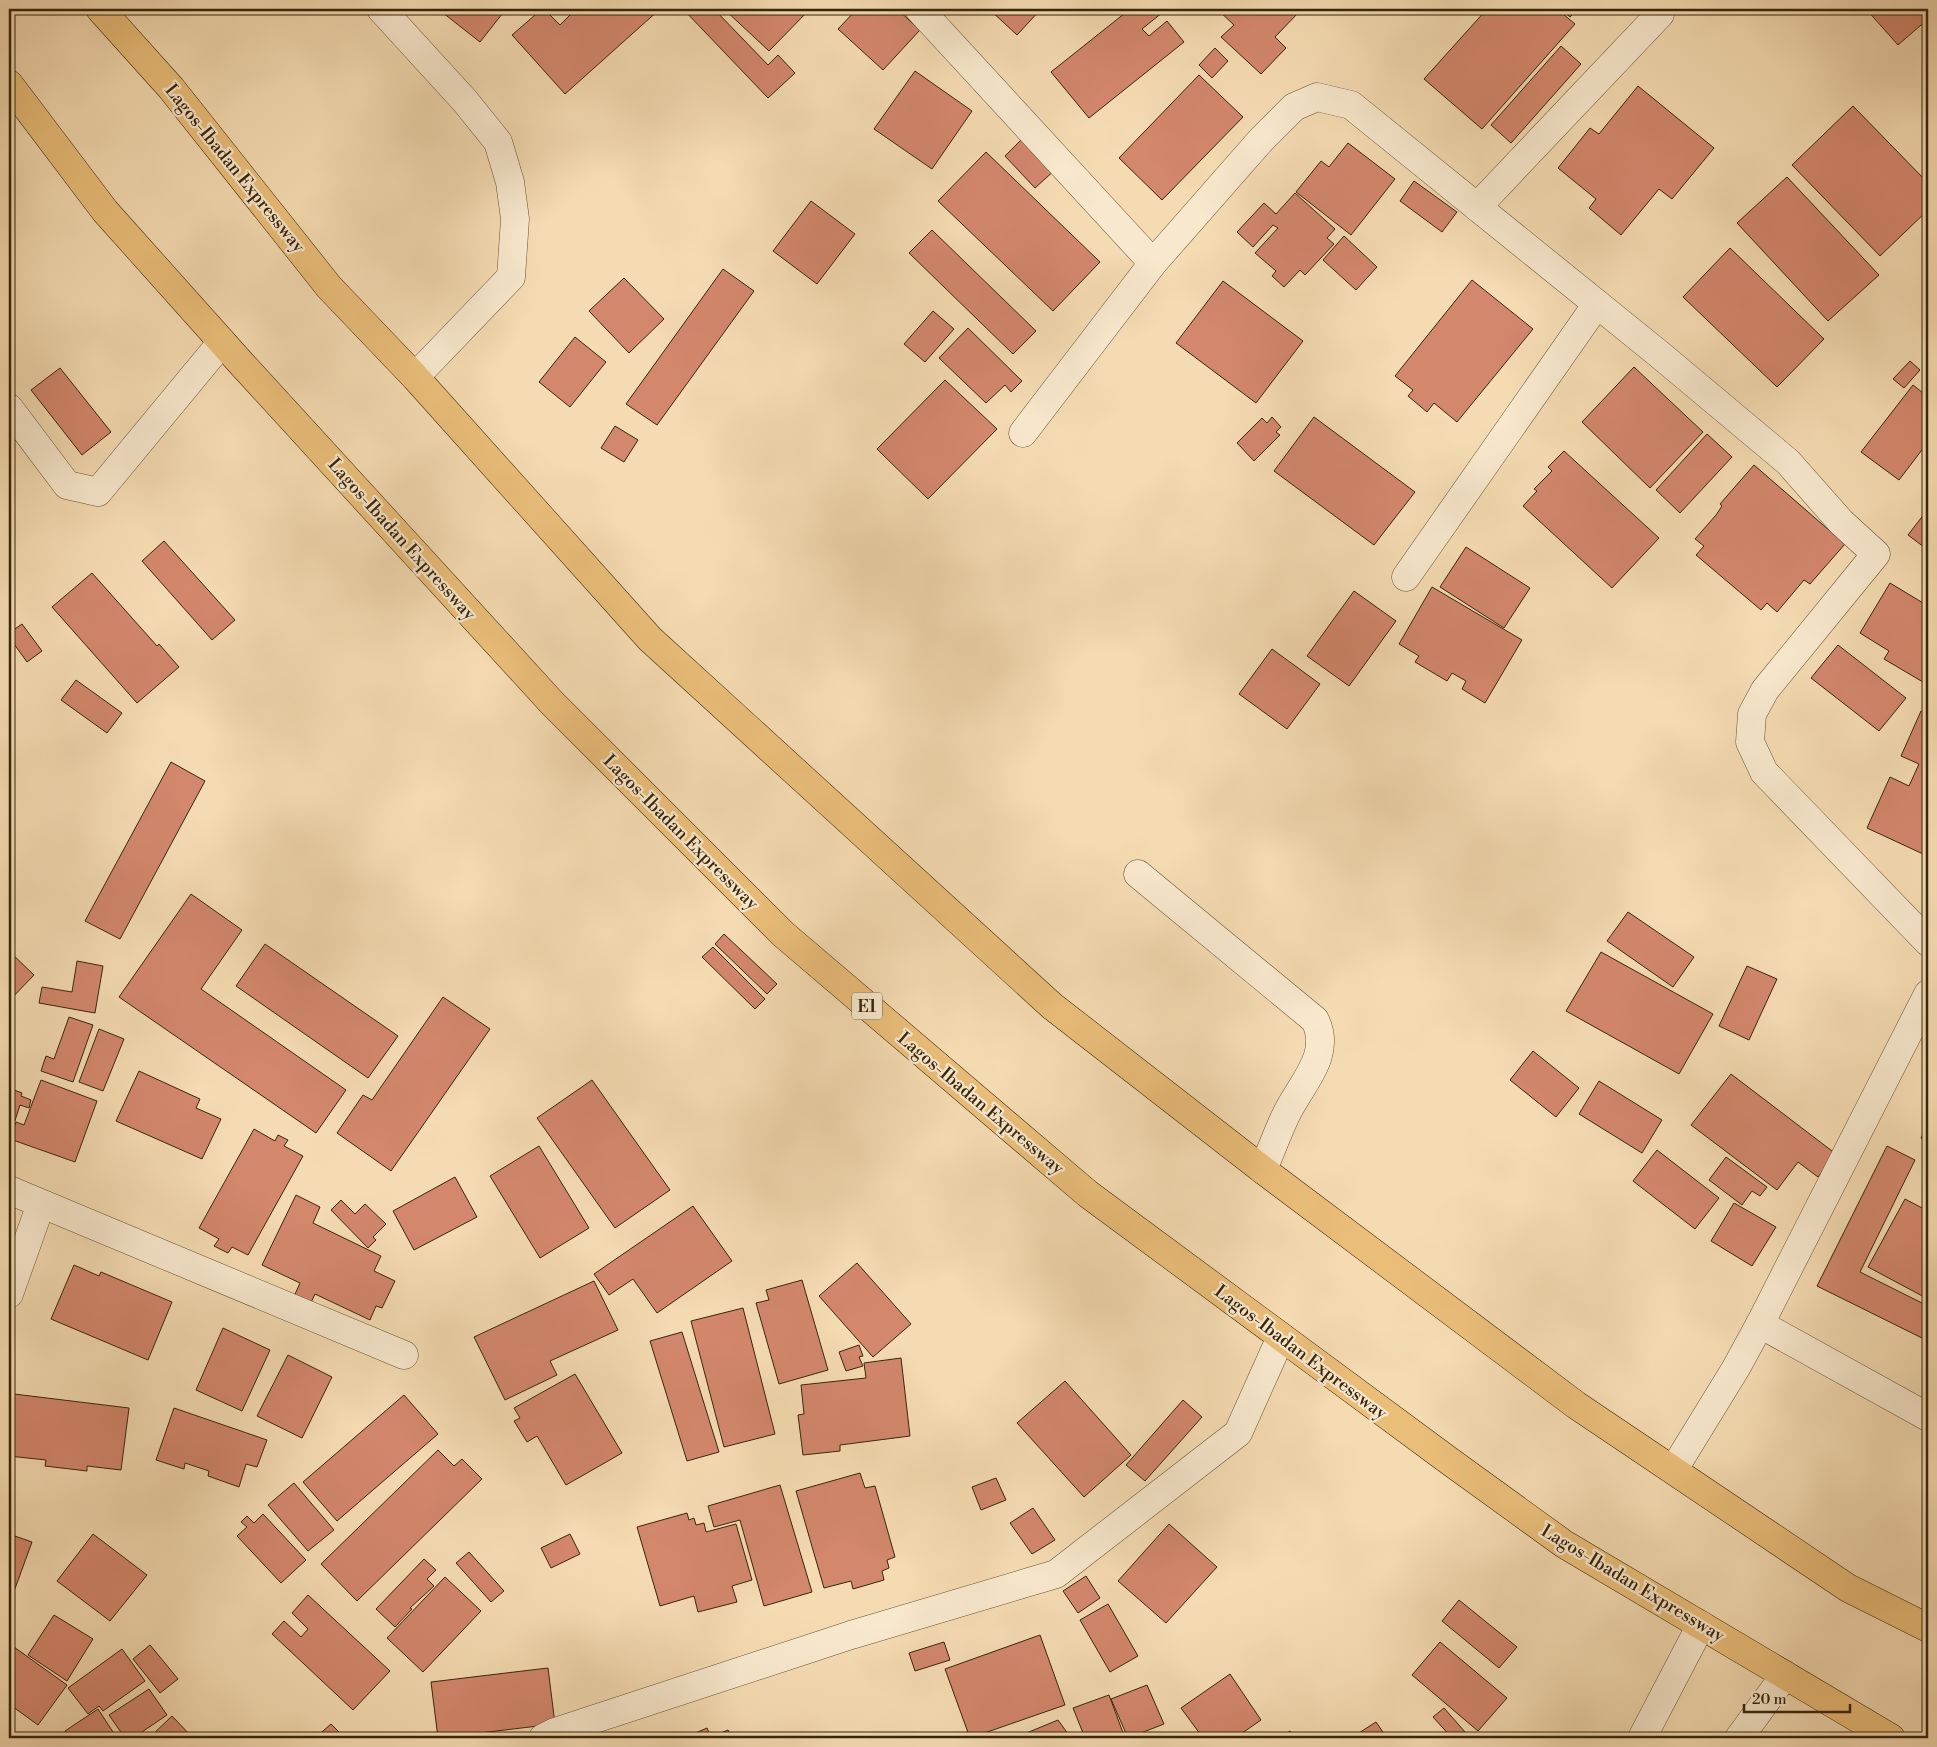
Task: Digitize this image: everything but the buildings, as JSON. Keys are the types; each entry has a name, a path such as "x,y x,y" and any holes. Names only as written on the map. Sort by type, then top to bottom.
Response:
{"highway":[{"name":"Lagos-Ibadan Expressway","path":"100,9 171,88 329,287 415,377 650,639 1052,1006 1263,1170 1576,1405 1848,1588 1928,1628"},
{"name":"Lagos-Ibadan Expressway","path":"9,84 105,211 222,342 553,704 783,934 1088,1194 1564,1544 1891,1738"}],"street":[{"path":"381,9 465,101 498,142 510,182 516,219 511,277 415,377"},
{"path":"919,9 1153,263"},
{"path":"1477,207 1660,14"},
{"path":"1023,432 1153,263 1261,140 1294,107 1318,97 1351,105 1598,304 1788,462 1842,522 1876,554 1765,690 1752,714 1750,742 1764,772 1928,942"},
{"path":"1406,577 1598,304"},
{"path":"9,408 67,485 98,492 222,342"},
{"path":"1138,874 1315,1020 1321,1031 1322,1044 1319,1055 1285,1115 1263,1170"},
{"path":"1674,1470 1736,1368 1760,1324 1928,994"},
{"path":"9,1190 404,1355"},
{"path":"9,1294 41,1204"},
{"path":"1760,1324 1928,1417"},
{"path":"543,1738 555,1732 851,1635 1056,1574 1238,1432 1281,1337"},
{"path":"1642,1738 1701,1625"},
{"path":"1739,1738 1785,1675"}]}
